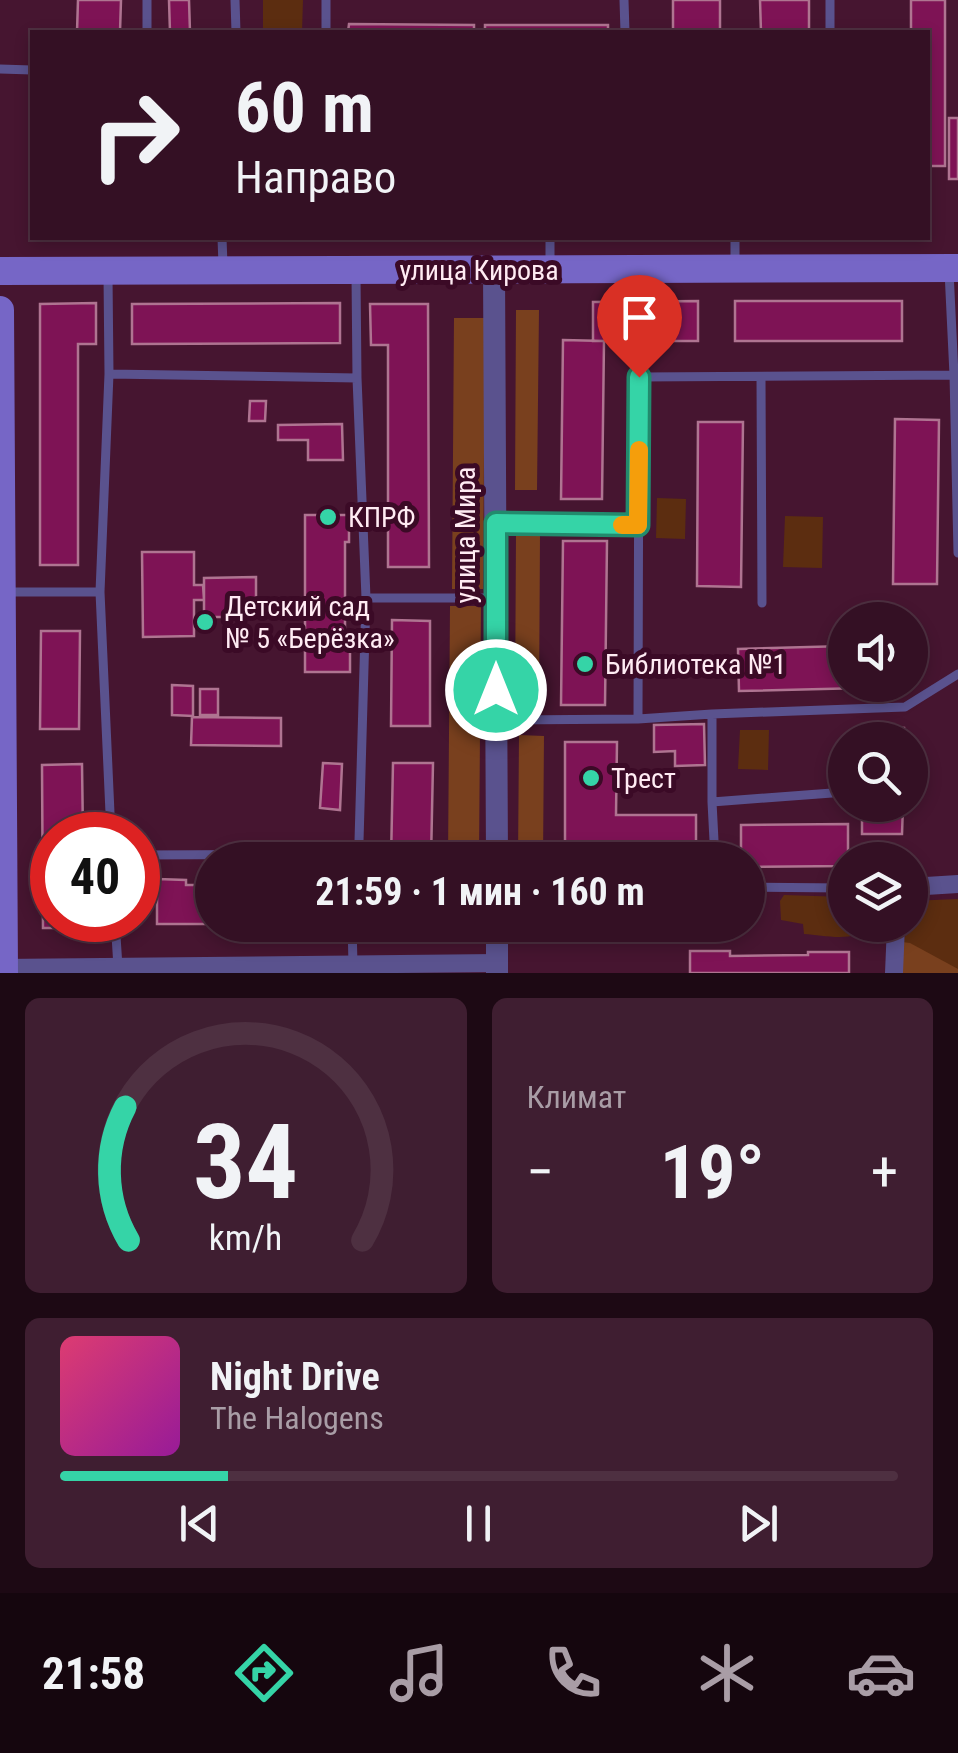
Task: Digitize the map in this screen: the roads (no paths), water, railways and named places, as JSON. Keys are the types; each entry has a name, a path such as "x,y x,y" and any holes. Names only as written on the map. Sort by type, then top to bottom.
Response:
{"main road":[{"name":"улица Кирова","path":"0,271 953,268"},
{"path":"0,310 3,970"}],"street":[{"name":"улица Мира","path":"494,270 497,842"},
{"path":"928,886 958,884"},
{"path":"3,970 353,964 497,968 497,942"},
{"path":"894,973 895,942"}],"lane":[{"path":"147,0 147,30"},
{"path":"235,0 236,30"},
{"path":"326,0 326,30"},
{"path":"624,0 624,30"},
{"path":"830,0 830,30"},
{"path":"0,70 30,70"},
{"path":"222,240 224,270"},
{"path":"550,240 550,270"},
{"path":"734,240 735,269"},
{"path":"953,268 958,553"},
{"path":"108,271 109,374 100,592 110,812"},
{"path":"356,271 366,598 359,842"},
{"path":"109,374 357,378"},
{"path":"638,719 639,377 956,375"},
{"path":"761,378 762,603"},
{"path":"496,523 638,525"},
{"path":"2,592 100,592"},
{"path":"366,598 496,598"},
{"path":"496,720 638,719 905,707 958,674"},
{"path":"712,714 714,842"},
{"path":"712,802 828,793"},
{"path":"160,855 195,856"},
{"path":"765,888 828,888"},
{"path":"116,942 118,967"},
{"path":"352,942 353,964"}],"place":[{"name":"КПРФ","path":"328,517"},
{"name":"Детский сад № 5 «Берёзка»","path":"205,622"},
{"name":"Библиотека №1","path":"585,664"},
{"name":"Трест","path":"591,778"}]}
